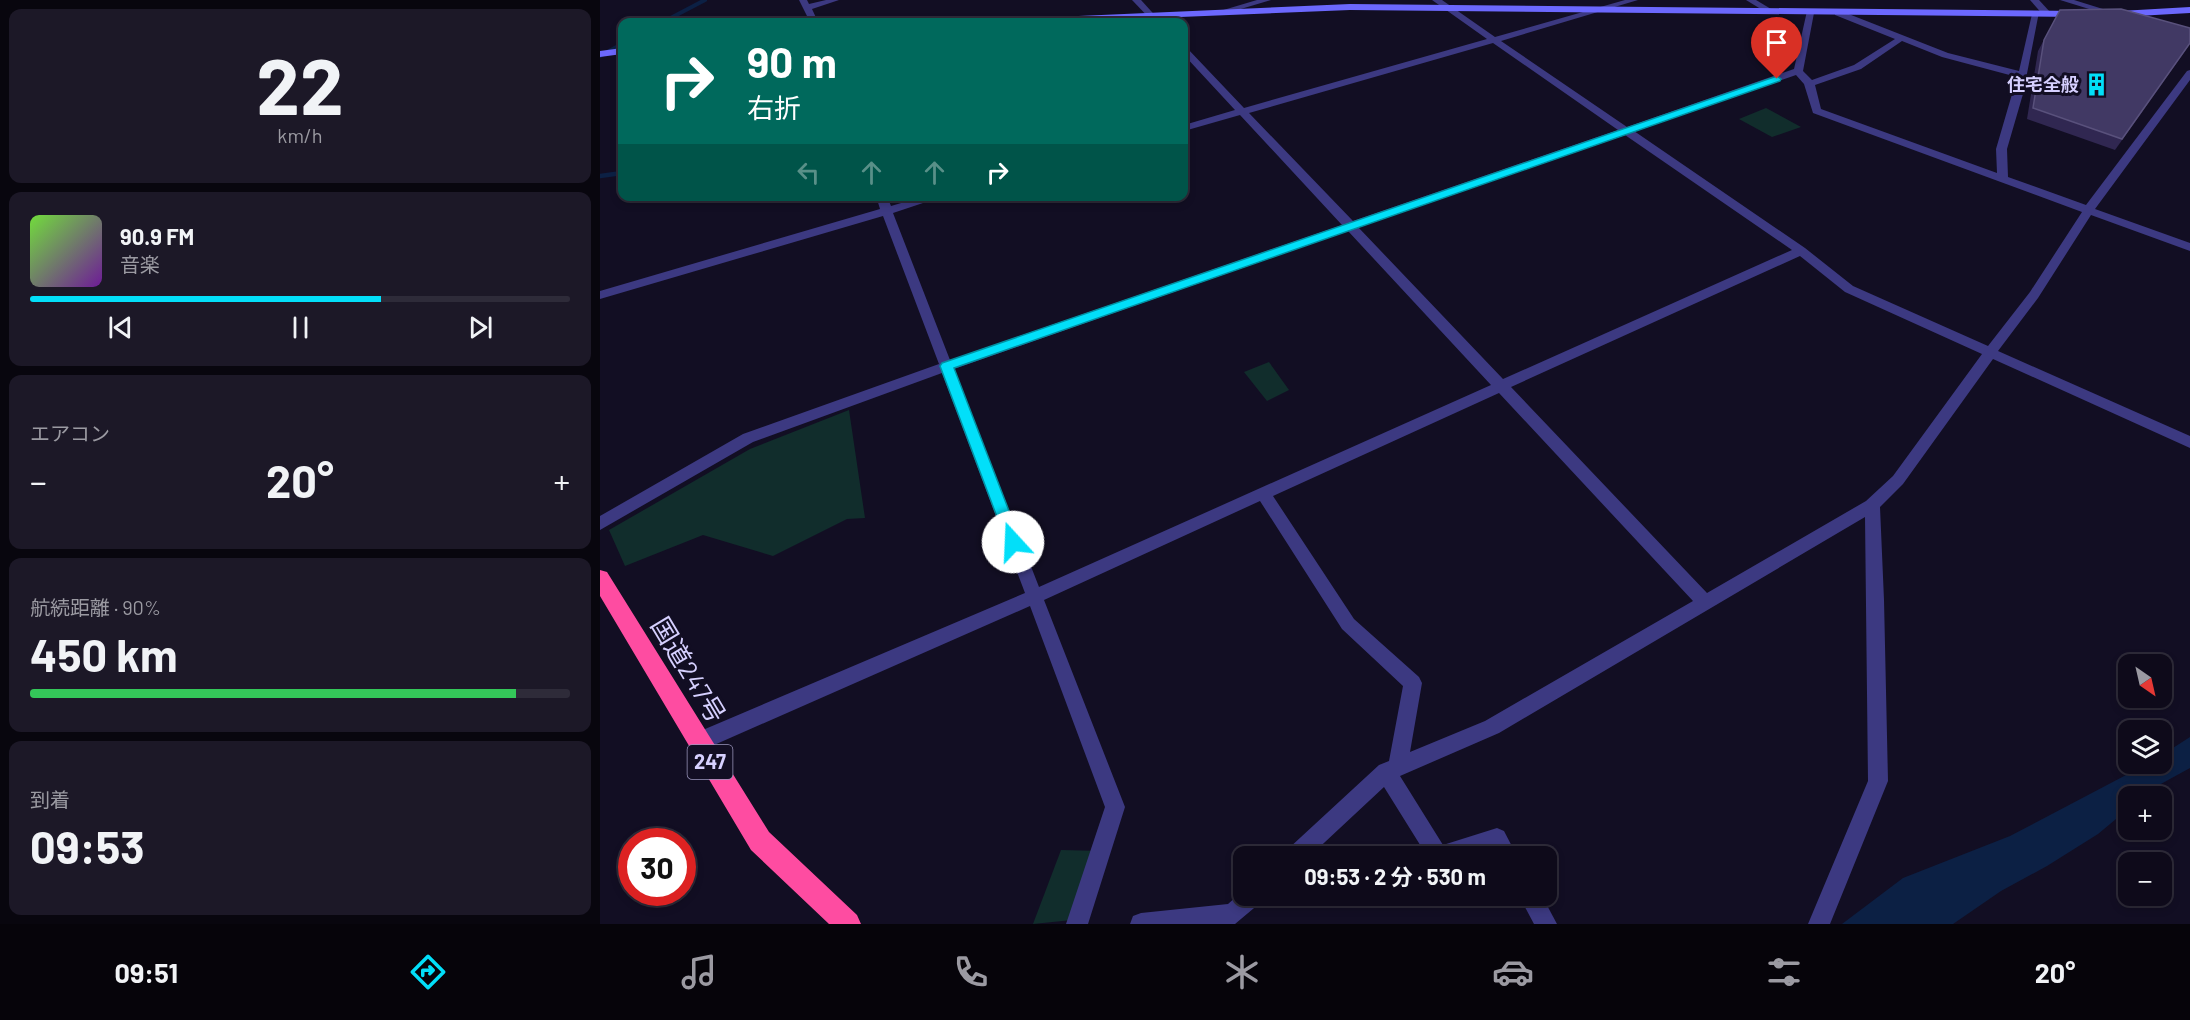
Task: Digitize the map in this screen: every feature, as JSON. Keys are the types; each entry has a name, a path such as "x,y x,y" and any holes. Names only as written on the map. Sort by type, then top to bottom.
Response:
{"highway":[{"name":"国道247号","path":"600,578 760,841 848,924"}],"street":[{"path":"812,18 804,4 835,0"},
{"path":"1136,0 1152,18"},
{"path":"1224,11 1267,0"},
{"path":"1436,0 1800,250 1849,289 2190,442"},
{"path":"1188,127 1634,0"},
{"path":"1750,0 1772,12"},
{"path":"2003,178 1999,164 2000,148 2042,14 2034,0"},
{"path":"2064,0 2147,24"},
{"path":"1162,18 1224,11 1350,7 2042,14 2114,14 2190,10"},
{"path":"1798,71 1810,13"},
{"path":"1838,13 1945,56 2022,75"},
{"path":"1809,84 1844,74 1875,60 1900,39"},
{"path":"600,54 618,52"},
{"path":"1188,54 1705,602"},
{"path":"1798,71 1809,84 1817,111 2190,247"},
{"path":"600,524 748,438 946,366 1798,71"},
{"path":"1306,846 1392,770 1492,727 1872,505 1898,480 2040,286 2089,209 2190,73"},
{"path":"884,201 1115,807 1077,924"},
{"path":"600,295 922,201"},
{"path":"698,742 1264,494 1800,250"},
{"path":"1264,494 1348,624 1413,683 1392,770 1433,846"},
{"path":"1819,924 1878,781 1876,600 1872,505"},
{"path":"1471,846 1497,838 1501,846"},
{"path":"1141,924 1233,914 1242,906"},
{"path":"1536,906 1546,924"}],"green space":[{"path":"1766,108 1801,127 1772,137 1739,119"},
{"path":"1269,362 1289,390 1267,401 1244,372"},
{"path":"849,410 865,518 847,519 773,556 703,535 625,566 609,530 750,449"},
{"path":"1061,850 1101,851 1072,920 1033,924"}],"water":[{"path":"2190,737 2190,768 2158,786 2118,786 2118,817 2098,834 2001,891 1953,924 1842,924 1903,878 2010,836 2128,774 2172,774 2172,749"}],"building":[{"name":"住宅全般","path":"2121,9 2190,28 2190,43 2122,139 2033,108 2044,40 2060,10"}],"waterway":[{"path":"671,18 705,0"},
{"path":"600,56 618,46"},
{"path":"600,176 618,174"}],"place":[{"name":"住宅全般","path":"2097,85"}],"route":[{"path":"1013,542 946,366 1777,79"}]}
